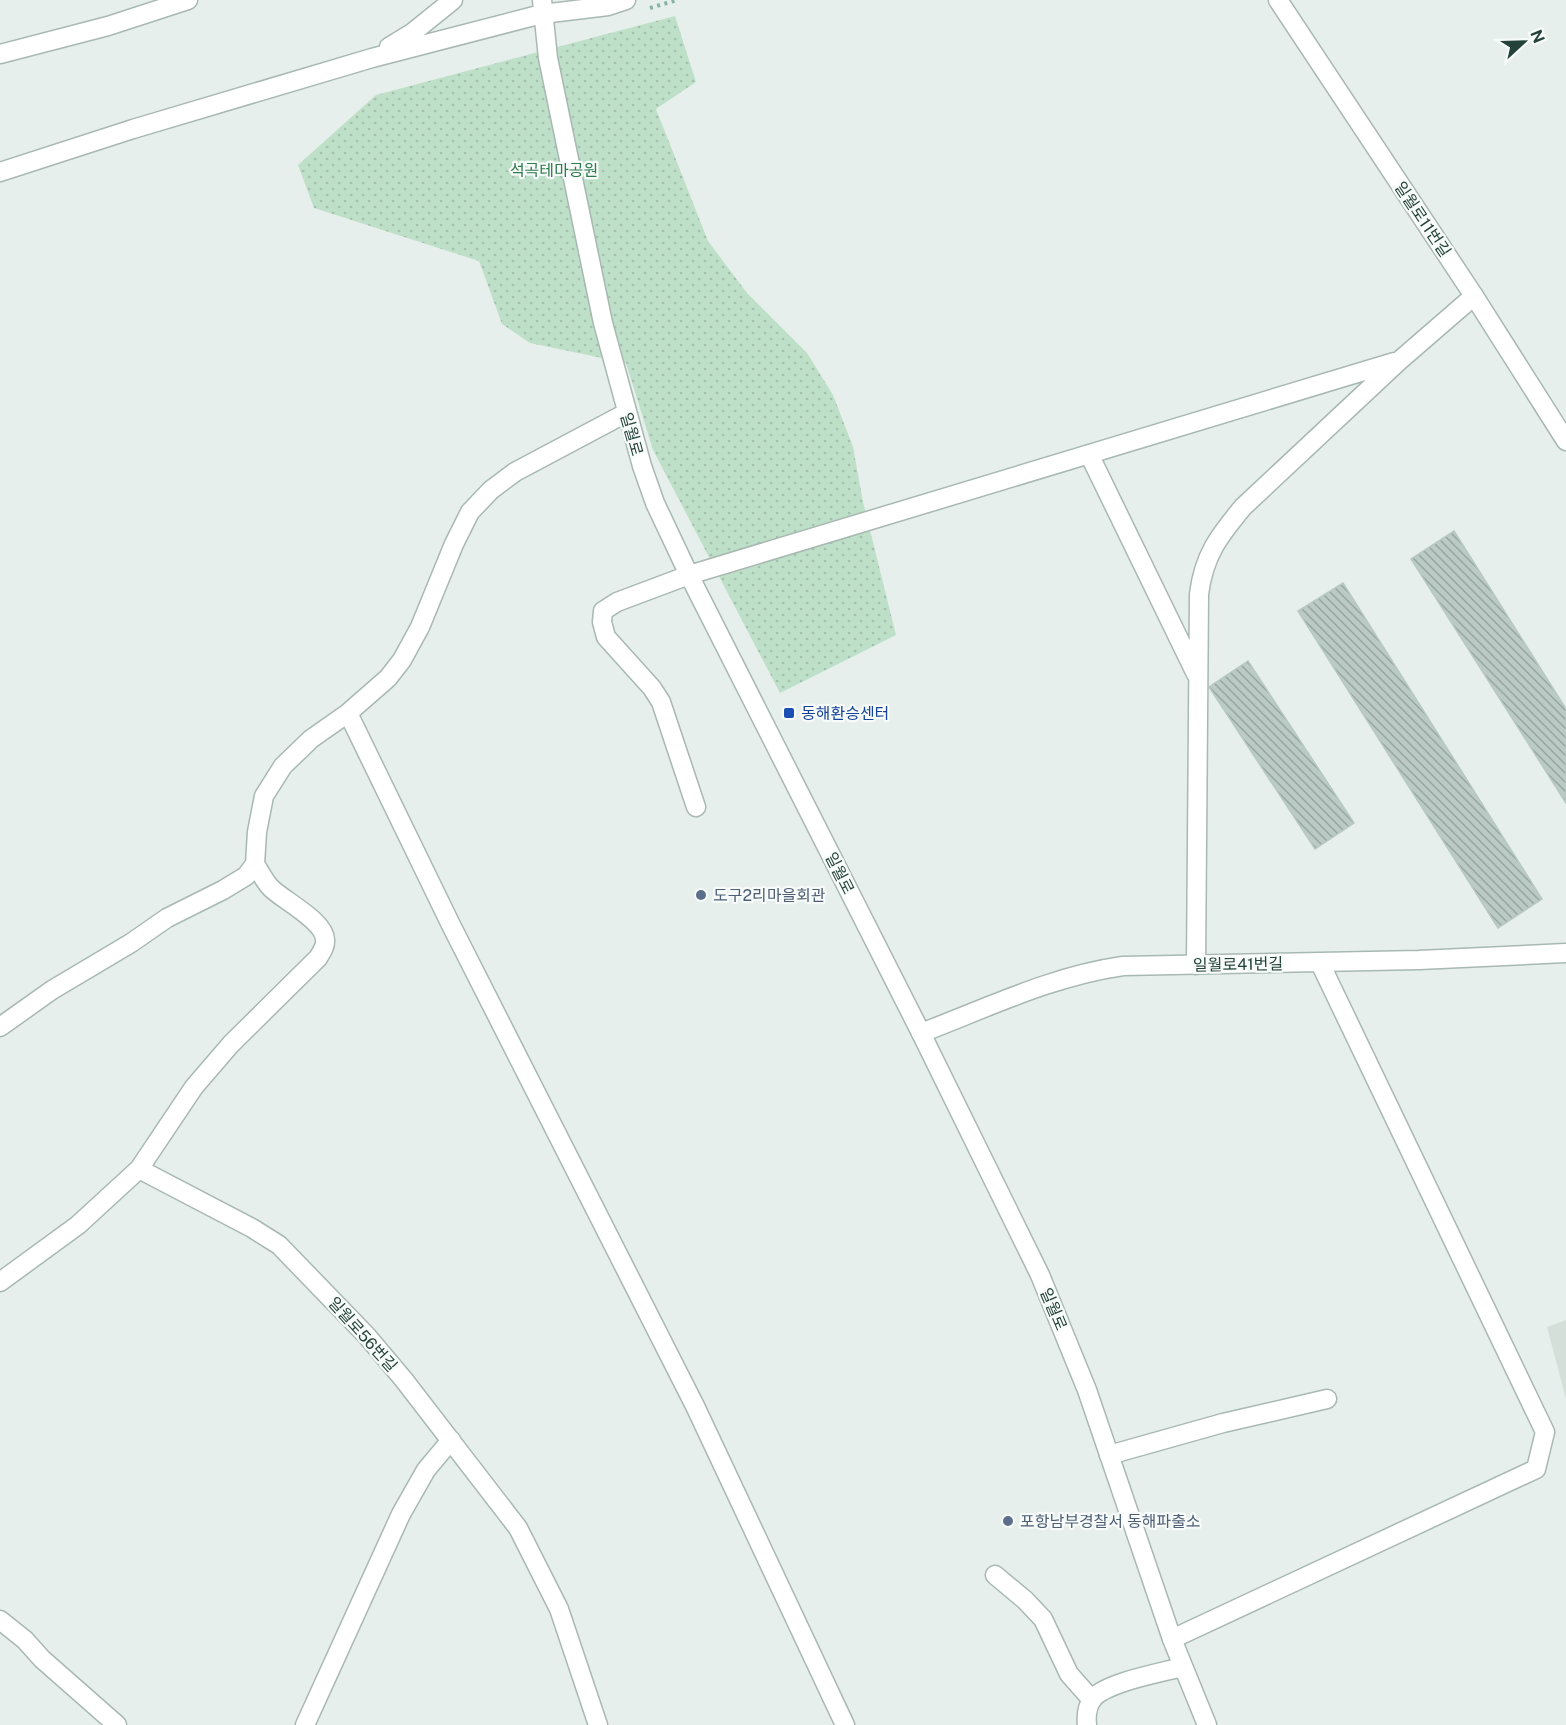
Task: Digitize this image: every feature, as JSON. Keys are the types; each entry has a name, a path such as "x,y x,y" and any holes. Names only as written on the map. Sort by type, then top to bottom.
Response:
{"street":[{"path":"0,54 108,26 188,0"},
{"path":"372,58 412,33 453,0"},
{"path":"0,172 133,129 542,7 608,6 626,0"},
{"name":"일월로11번길","path":"1278,0 1474,296 1566,441"},
{"name":"일월로","path":"542,7 548,58 603,323 626,413 655,503 1040,1275 1087,1390 1172,1640 1207,1725"},
{"path":"1196,965 1199,594 1202,572 1209,555 1228,525 1243,507 1399,361 1474,296"},
{"path":"696,807 661,702 652,687 606,637 602,622 603,610 617,602 689,575 1399,361"},
{"path":"0,1027 52,990 131,943 167,918 246,876 255,864 257,832 264,796 283,766 311,740 348,713 388,678 402,660 420,627 454,543 470,512 491,490 515,472 626,413"},
{"path":"1089,454 1198,678"},
{"path":"348,713 457,936 695,1406 845,1725"},
{"path":"0,1282 78,1225 139,1168 194,1087 231,1044 318,958 326,940 315,922 270,888 255,864"},
{"name":"일월로41번길","path":"921,1033 1066,977 1123,966 1320,963 1566,953"},
{"path":"1172,1640 1536,1469 1545,1432 1320,963"},
{"name":"일월로56번길","path":"139,1168 252,1228 279,1245 367,1336 518,1528 559,1609 598,1725"},
{"path":"1109,1455 1223,1423 1328,1400"},
{"path":"305,1725 401,1514 426,1470 451,1440"},
{"path":"995,1575 1025,1600 1043,1619 1069,1674 1092,1700"},
{"path":"0,1620 25,1640 42,1659 117,1725"},
{"path":"1087,1725 1086,1714 1092,1700 1105,1689 1182,1667"}],"shaded area":[{"path":"1566,1320 1566,1399 1547,1327"}],"green space":[{"name":"석곡테마공원","path":"675,16 696,82 656,109 708,241 747,293 807,353 833,395 853,447 863,502 896,635 780,693 653,450 626,363 530,343 502,324 479,261 314,208 298,165 376,95"}],"building":[{"path":"1454,531 1566,709 1566,803 1411,559"},
{"path":"1343,583 1542,899 1498,928 1298,611"},
{"path":"1248,661 1354,823 1315,849 1209,687"}],"place":[{"name":"동해환승센터","path":"789,713"},
{"name":"도구2리마을회관","path":"701,895"},
{"name":"포항남부경찰서 동해파출소","path":"1008,1521"}]}
